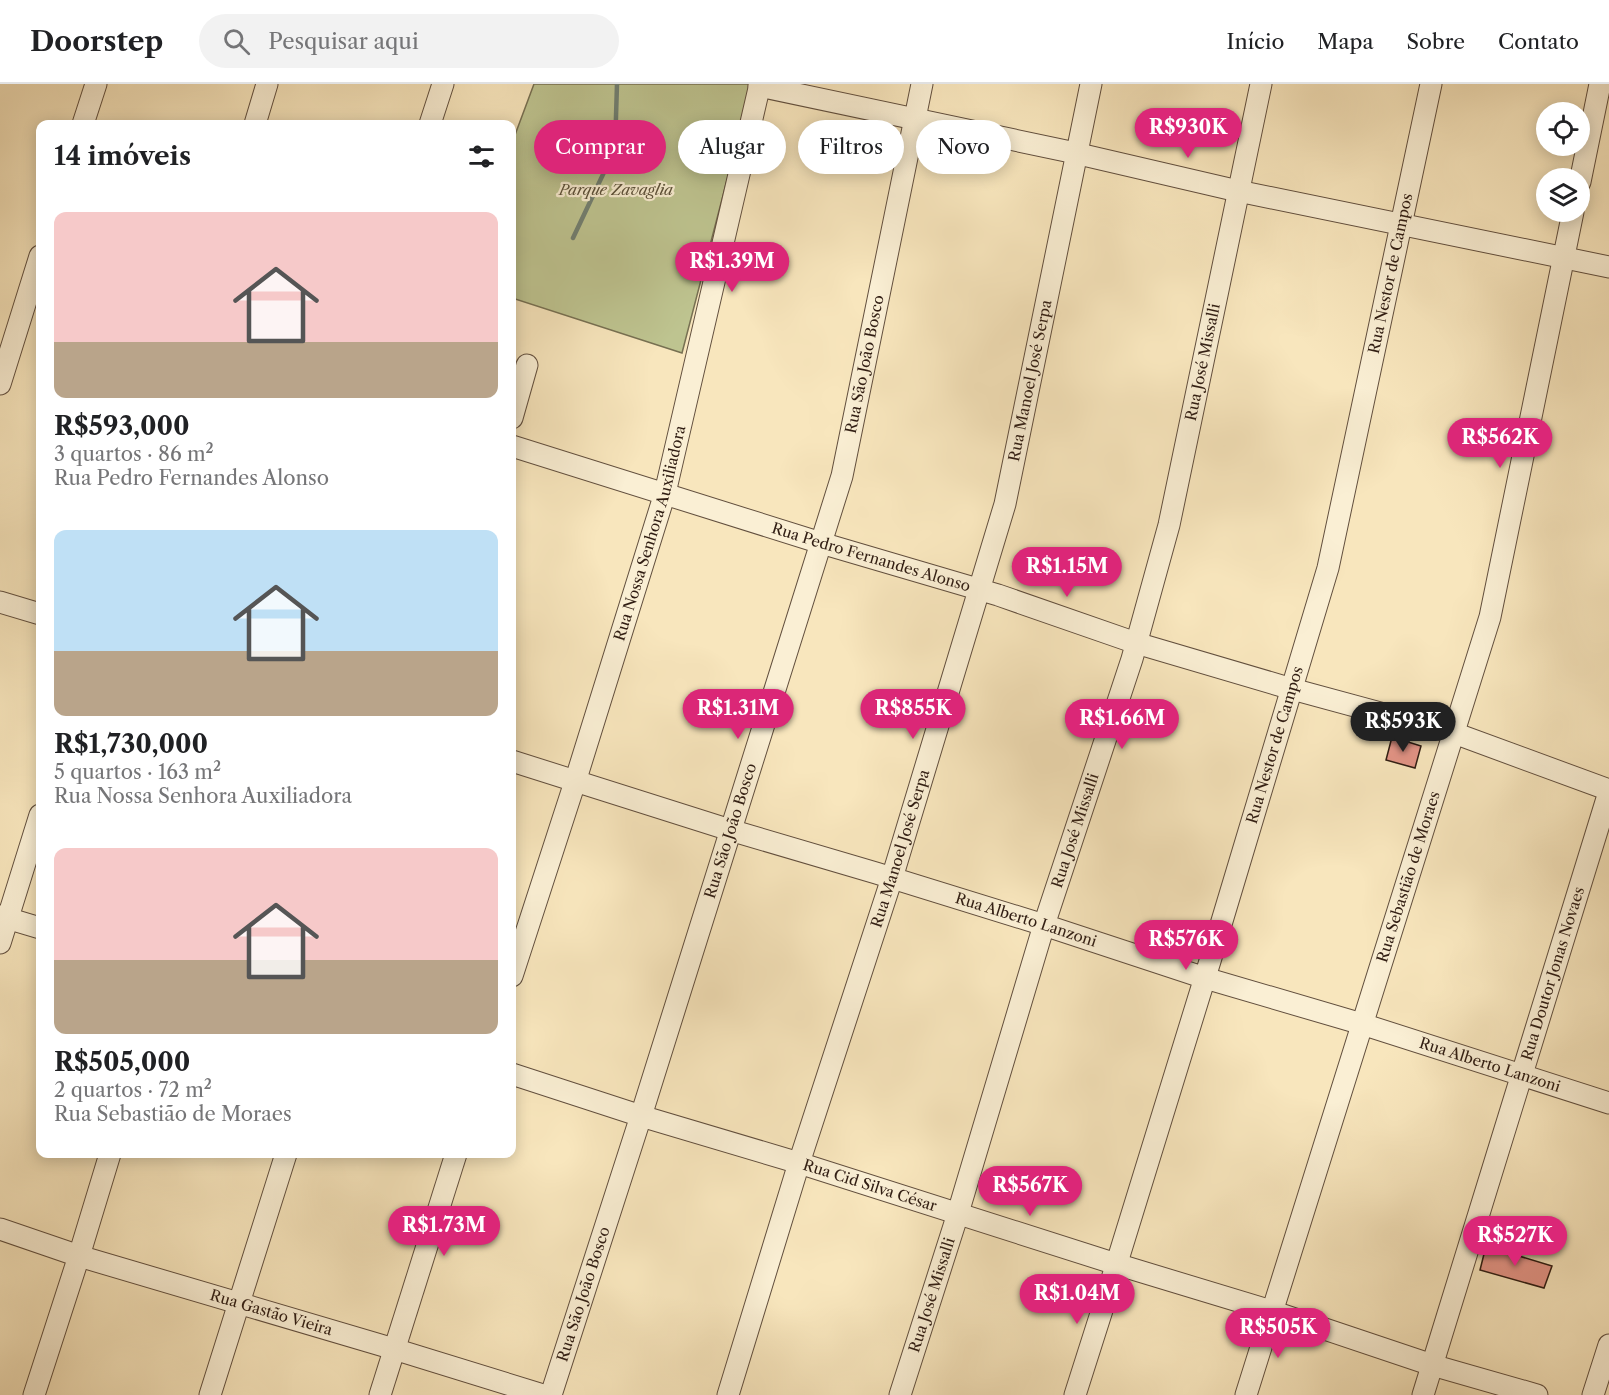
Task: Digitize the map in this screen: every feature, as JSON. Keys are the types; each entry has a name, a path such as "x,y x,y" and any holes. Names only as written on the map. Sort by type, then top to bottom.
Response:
{"street":[{"path":"84,120 96,84"},
{"path":"256,120 267,84"},
{"path":"431,120 443,84"},
{"name":"Rua São João Bosco","path":"551,1395 842,476 922,84"},
{"name":"Rua Manoel José Serpa","path":"728,1395 799,1163 892,879 1005,504 1091,84"},
{"name":"Rua José Missalli","path":"900,1395 1044,925 1132,658 1170,525 1261,84"},
{"name":"Rua Nestor de Campos","path":"1075,1395 1205,978 1328,568 1431,84"},
{"path":"1583,168 1600,84"},
{"path":"760,85 1238,191 1609,267"},
{"name":"Rua Nossa Senhora Auxiliadora","path":"516,964 665,493 760,85"},
{"name":"Rua Sebastião de Moraes","path":"1246,1395 1490,617 1571,222"},
{"path":"0,384 34,298"},
{"path":"516,404 527,365"},
{"name":"Rua Pedro Fernandes Alonso","path":"516,447 821,543 978,589 1136,643 1454,734 1609,791"},
{"path":"0,602 36,613"},
{"name":"Rua Alberto Lanzoni","path":"516,762 1044,925 1205,978 1362,1024 1609,1103"},
{"name":"Rua Doutor Jonas Novaes","path":"1423,1395 1609,791"},
{"path":"0,943 4,917 36,826"},
{"path":"4,917 36,927"},
{"name":"Rua Cid Silva César","path":"516,1075 1271,1311 1432,1365 1537,1395"},
{"path":"34,1395 109,1158"},
{"path":"210,1395 285,1158"},
{"path":"380,1395 455,1158"},
{"name":"Rua Gastão Vieira","path":"0,1229 79,1256 543,1395"},
{"path":"1593,1395 1609,1345"}],"green space":[{"name":"Parque Zavaglia","path":"534,84 752,84 743,120 678,120 678,174 729,174 682,353 516,299 516,132"}],"building":[{"path":"1392,737 1421,746 1415,768 1386,760"},
{"path":"1486,1246 1552,1266 1544,1288 1480,1270"}],"waterway":[{"path":"573,238 615,149 617,84"}]}
